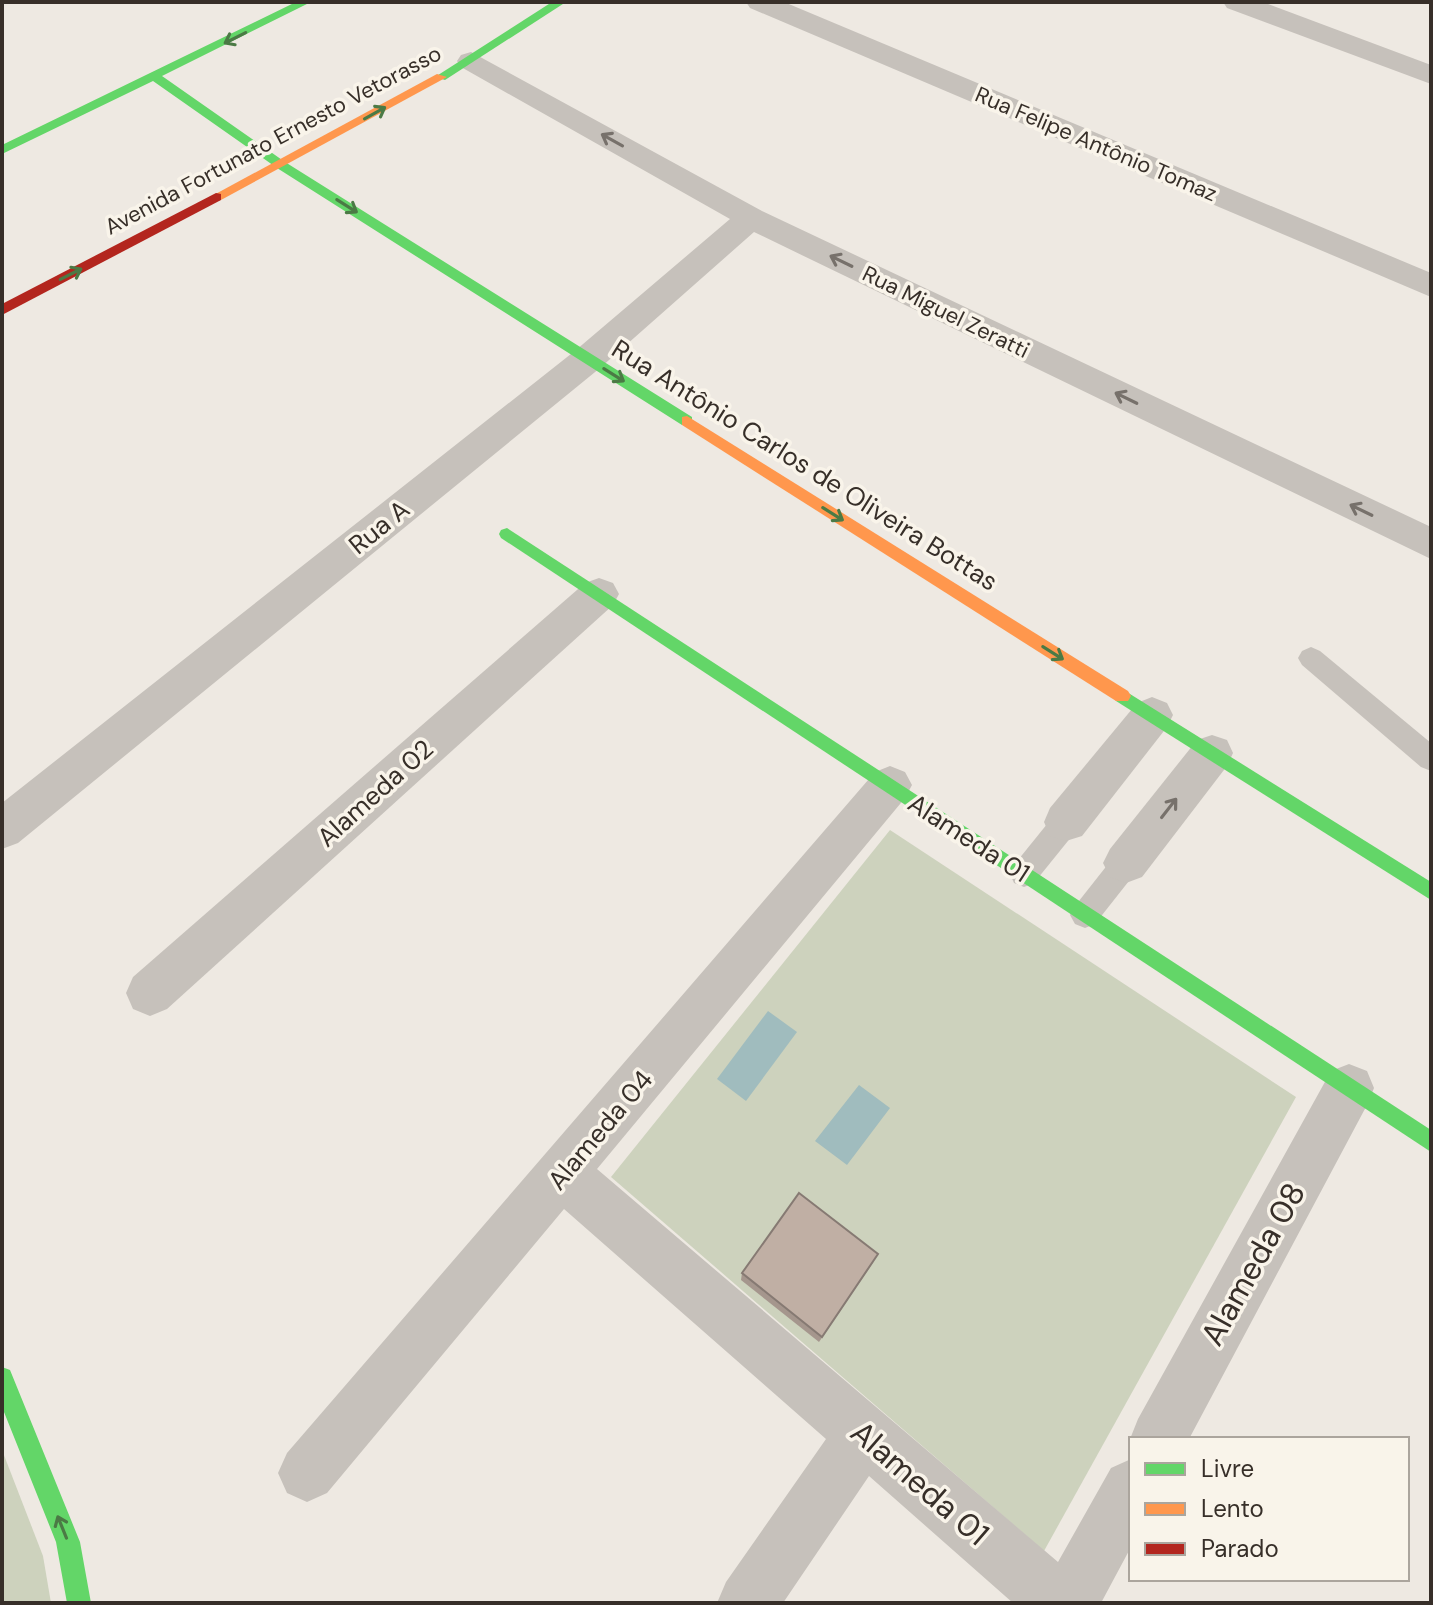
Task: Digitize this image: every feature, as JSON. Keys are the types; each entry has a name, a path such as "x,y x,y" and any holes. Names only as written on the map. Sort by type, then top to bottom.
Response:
{"street":[{"path":"2,150 305,2"},
{"name":"Avenida Fortunato Ernesto Vetorasso","path":"2,310 281,165 471,61 560,2"},
{"name":"Rua Felipe Antônio Tomaz","path":"760,2 1426,275"},
{"path":"1237,2 1431,75"},
{"name":"Rua Miguel Zeratti","path":"471,61 751,218 1431,544"},
{"name":"Rua Antônio Carlos de Oliveira Bottas","path":"155,77 281,165 1431,892"},
{"name":"Rua A","path":"2,829 588,359 751,218"},
{"name":"Alameda 01","path":"507,534 1431,1142"},
{"name":"Alameda 02","path":"150,993 599,594"},
{"path":"1066,822 1152,715"},
{"path":"1126,863 1212,753"},
{"name":"Alameda 04","path":"307,1473 890,785"},
{"name":"Alameda 08","path":"1159,1437 1349,1088"},
{"name":"Alameda 01","path":"563,1174 1059,1603"},
{"path":"2,1378 68,1542 79,1603"},
{"path":"747,1603 864,1434"},
{"path":"1068,1603 1129,1492"}],"lane":[{"path":"1311,658 1431,759"},
{"path":"1024,874 1066,822"},
{"path":"1085,915 1126,863"}],"green space":[{"path":"890,830 1296,1097 1044,1551 611,1177"},
{"path":"2,1450 43,1556 51,1603 2,1603"}],"water":[{"path":"768,1011 797,1032 746,1101 717,1079"},
{"path":"859,1085 890,1108 847,1165 815,1141"}],"building":[{"path":"799,1193 878,1254 822,1337 742,1273"}],"traffic: fast":[{"path":"2,150 305,2"},
{"path":"441,77 560,2"},
{"path":"155,77 281,165 687,421"},
{"path":"507,534 1431,1142"},
{"path":"1122,696 1431,892"},
{"path":"2,1378 68,1542 79,1603"}],"traffic: slow":[{"path":"216,197 441,77"},
{"path":"687,421 1122,696"}],"traffic: jam":[{"path":"2,310 216,197"}]}
